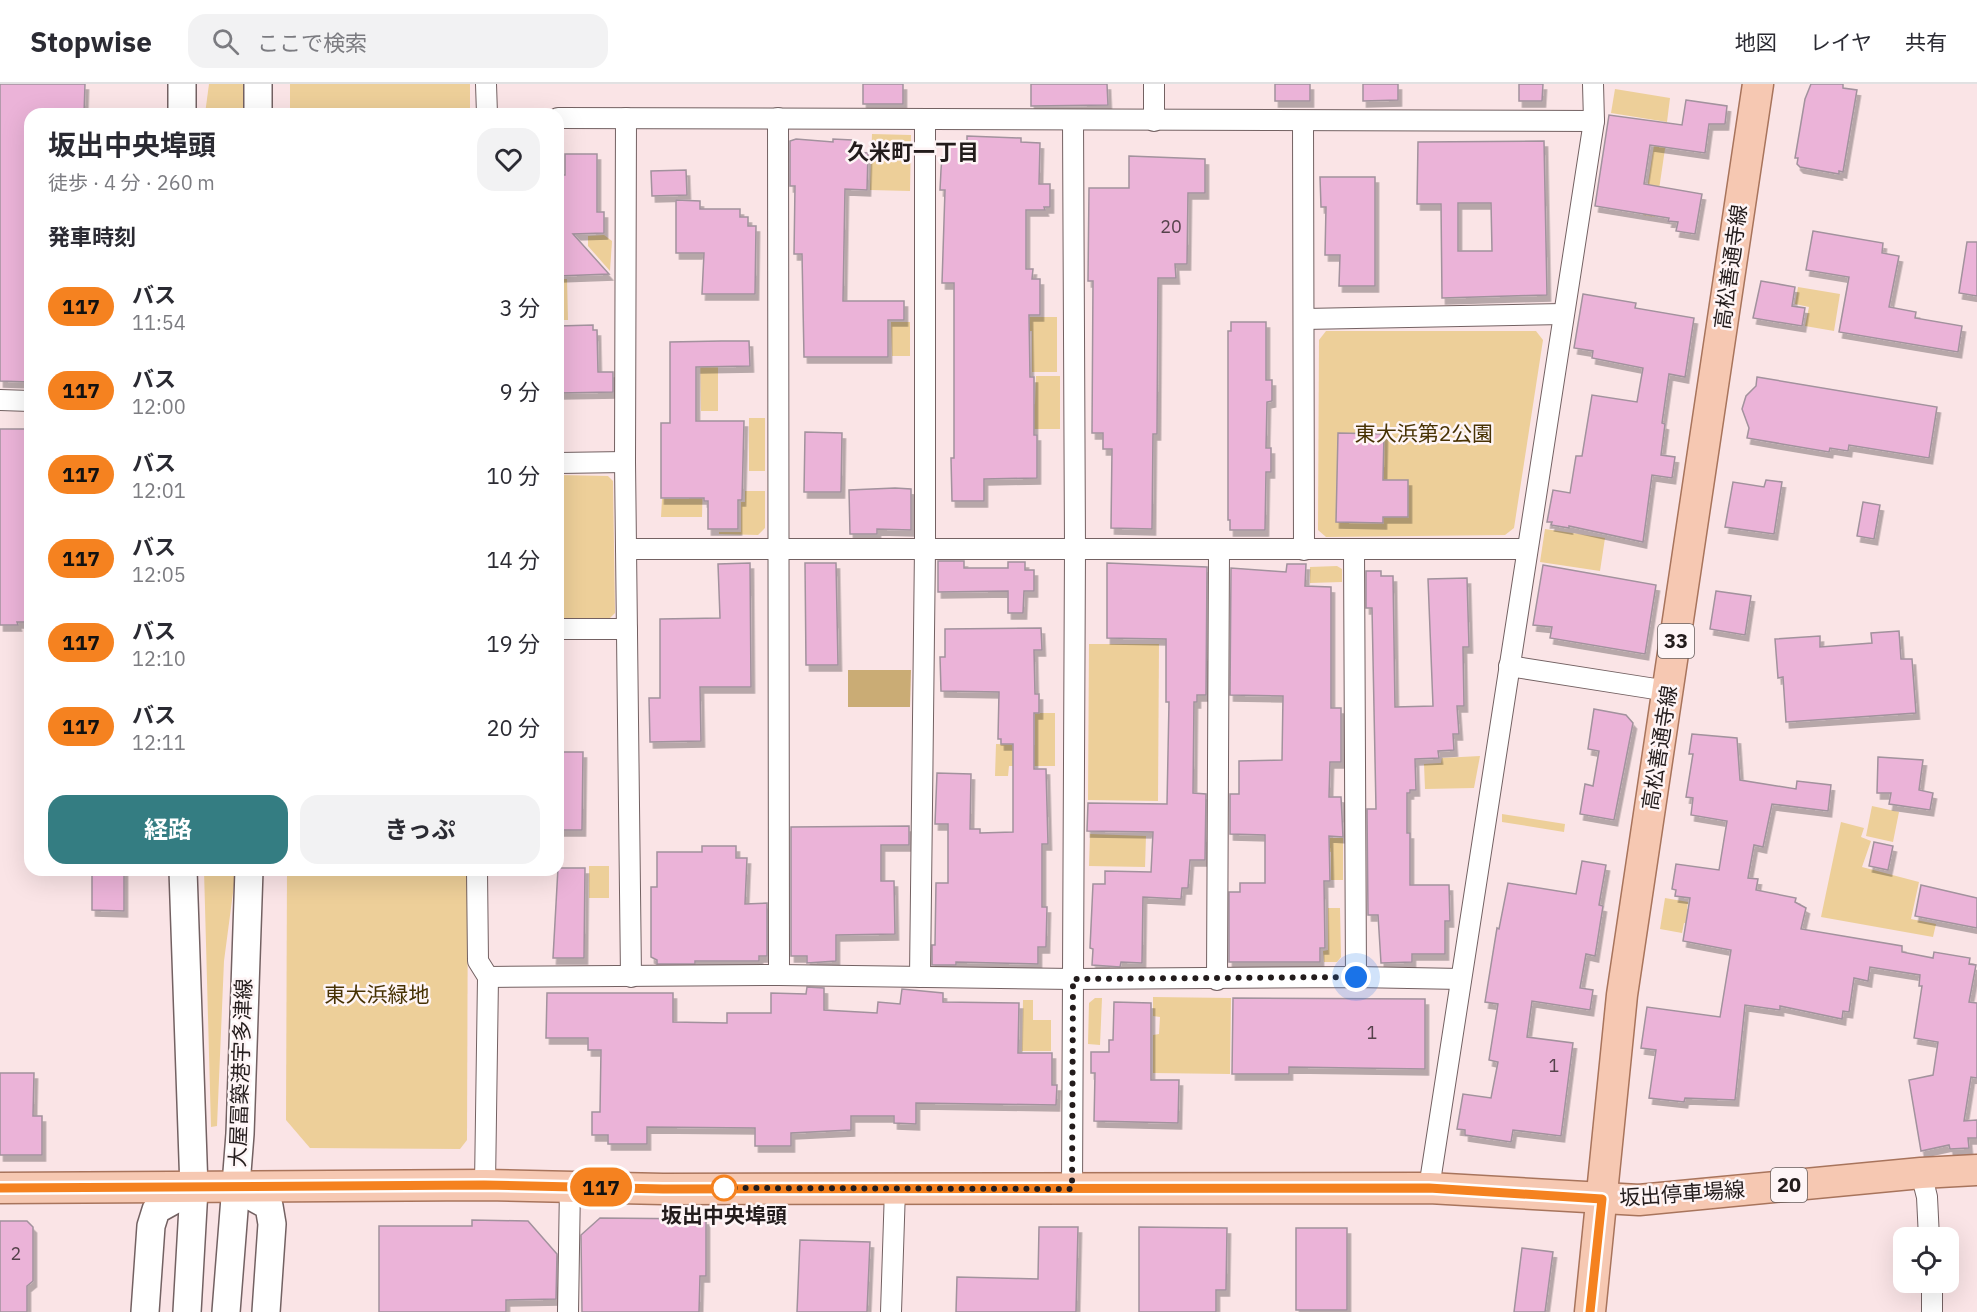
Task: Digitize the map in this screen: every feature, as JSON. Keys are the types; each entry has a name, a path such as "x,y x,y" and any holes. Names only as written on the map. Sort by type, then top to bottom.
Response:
{"main road":[{"path":"182,84 182,108"},
{"path":"258,84 258,108"},
{"name":"高松善通寺線","path":"1590,1312 1622,995 1758,84"},
{"path":"183,876 194,1188 187,1312"},
{"name":"大屋冨築港宇多津線","path":"226,1312 236,1188 249,876"},
{"name":"坂出停車場線","path":"0,1188 484,1185 663,1189 1429,1188 1639,1200 1921,1173 1977,1170"},
{"path":"145,1312 151,1226 156,1210 194,1188"},
{"path":"236,1188 270,1206 272,1224 266,1312"}],"street":[{"path":"486,84 487,108"},
{"path":"1154,84 1154,121"},
{"path":"1429,1188 1594,121 1593,84"},
{"path":"564,118 1303,122 1594,121"},
{"path":"626,118 625,462 632,977"},
{"path":"778,118 779,975"},
{"path":"920,977 925,547 925,119"},
{"path":"1072,1189 1075,549 1073,120"},
{"path":"1303,122 1304,550"},
{"path":"1304,319 1563,314"},
{"path":"0,400 24,400"},
{"path":"564,463 625,462"},
{"path":"626,549 777,547 1219,551 1527,549"},
{"path":"1354,550 1356,977"},
{"path":"1218,980 1219,551"},
{"path":"564,629 627,629"},
{"path":"1509,666 1668,691"},
{"path":"477,876 478,961 488,977 484,1185"},
{"path":"488,977 779,975 1218,980 1356,977 1461,979"},
{"path":"1921,1173 1927,1197 1928,1227"},
{"path":"568,1312 570,1186"},
{"path":"891,1312 895,1189"},
{"path":"1932,1293 1932,1312"}],"green space":[{"path":"209,84 244,84 244,108 206,108"},
{"path":"290,84 470,84 470,108 290,108"},
{"path":"1615,89 1670,98 1667,122 1611,113"},
{"path":"1656,133 1667,135 1655,217 1643,215"},
{"path":"872,134 911,135 910,191 870,190"},
{"path":"604,235 612,241 610,271 588,246 588,236"},
{"path":"564,279 567,279 568,320 564,320"},
{"path":"1798,287 1840,294 1834,331 1805,326 1809,307 1795,304"},
{"path":"1024,317 1057,317 1057,372 1032,372 1032,331 1024,331"},
{"path":"891,322 910,322 910,356 892,356"},
{"name":"東大浜第2公園","path":"1326,331 1536,331 1543,340 1514,528 1505,535 1326,537 1318,530 1319,340"},
{"path":"700,344 718,344 718,411 701,411"},
{"path":"1036,376 1060,376 1060,429 1023,429 1030,405 1035,404"},
{"path":"749,418 765,418 765,471 749,471"},
{"path":"690,423 703,473 702,517 661,517 662,499 689,499"},
{"path":"564,475 608,476 613,481 615,613 607,621 564,622"},
{"path":"745,491 765,491 765,528 758,535 719,534 719,532 741,532 741,502 745,502"},
{"path":"1545,529 1605,538 1600,571 1540,562"},
{"path":"1337,566 1342,569 1342,582 1310,583 1310,567"},
{"path":"1089,644 1159,644 1158,801 1088,800"},
{"path":"1035,713 1055,713 1055,766 1009,766 1008,776 995,776 996,744 1035,745"},
{"path":"1480,756 1474,788 1425,789 1424,764 1441,763 1442,758"},
{"path":"1872,806 1899,812 1893,842 1866,836"},
{"path":"1502,814 1565,824 1564,832 1502,822"},
{"path":"1841,822 1864,828 1861,837 1871,841 1862,867 1919,882 1911,919 1936,924 1933,937 1821,917"},
{"path":"1090,834 1146,836 1145,867 1089,866"},
{"path":"1322,838 1343,838 1343,880 1331,880 1331,852 1322,851"},
{"path":"589,866 609,866 609,898 589,898"},
{"path":"204,876 235,876 224,961 217,1126 211,1127"},
{"name":"東大浜緑地","path":"287,876 468,876 467,1140 460,1149 310,1148 286,1120"},
{"path":"1665,898 1688,902 1687,909 1712,914 1710,927 1684,923 1682,933 1660,929"},
{"path":"1328,908 1340,908 1341,957 1337,962 1324,962 1323,951 1328,950"},
{"path":"1153,997 1231,998 1230,1074 1153,1073 1153,1035 1159,1034 1160,1017 1153,1016"},
{"path":"1095,998 1102,998 1100,1045 1088,1044 1089,1003"},
{"path":"1023,1000 1033,1000 1033,1020 1051,1020 1051,1051 1022,1051"}],"shaded area":[{"path":"848,670 911,670 910,707 848,707"}],"building":[{"path":"0,84 85,84 84,108 24,108 24,382 0,381"},
{"path":"863,84 903,84 903,104 863,104"},
{"path":"1031,84 1107,84 1108,105 1031,106"},
{"path":"1275,84 1310,84 1310,101 1275,101"},
{"path":"1363,84 1398,84 1398,100 1363,101"},
{"path":"1519,84 1543,84 1542,101 1519,101"},
{"path":"1811,84 1843,84 1843,88 1857,90 1843,172 1839,171 1839,174 1800,167 1797,164 1798,158 1795,158 1805,99"},
{"path":"1686,100 1727,106 1725,124 1709,124 1705,153 1650,145 1644,184 1702,194 1695,234 1676,231 1678,222 1668,221 1669,218 1595,206 1609,115 1682,125"},
{"path":"967,136 1021,138 1021,142 1040,143 1039,184 1050,184 1050,207 1044,207 1045,210 1026,210 1026,269 1033,269 1032,279 1040,279 1040,315 1029,315 1030,377 1034,377 1034,435 1037,435 1037,478 984,479 984,501 952,501 954,283 942,283 945,190 940,190 945,143 967,143"},
{"path":"796,139 833,142 833,139 852,140 851,152 868,153 867,190 845,189 843,301 904,301 904,320 888,320 888,357 804,357 802,254 794,254 795,186 790,186 790,141"},
{"path":"1544,141 1547,295 1442,298 1441,204 1417,204 1418,142","holes":["1458,203 1491,203 1492,251 1458,251"]},
{"path":"565,154 597,154 597,212 604,212 604,233 573,234 609,274 564,276"},
{"path":"1129,156 1205,159 1205,193 1188,193 1187,264 1175,264 1176,278 1158,278 1157,434 1153,434 1152,529 1111,528 1112,449 1103,449 1103,433 1092,433 1093,281 1088,281 1089,188 1129,188"},
{"path":"686,170 687,195 652,196 651,171"},
{"path":"1320,177 1375,177 1375,286 1339,286 1340,255 1325,255 1326,207 1321,207"},
{"path":"676,200 700,201 700,209 740,209 740,217 748,217 748,226 756,226 755,294 702,294 704,253 676,253"},
{"path":"1813,231 1883,243 1882,253 1899,256 1889,307 1916,312 1915,318 1962,326 1958,352 1839,332 1849,277 1806,270"},
{"path":"1967,242 1977,242 1977,296 1959,293"},
{"path":"1761,281 1795,287 1792,306 1805,308 1802,326 1753,318"},
{"path":"1583,294 1636,303 1635,308 1694,318 1685,377 1669,374 1662,423 1665,424 1661,455 1675,457 1672,478 1652,475 1643,542 1569,526 1569,528 1551,525 1552,522 1547,522 1553,490 1570,493 1576,456 1582,456 1592,395 1637,402 1643,368 1592,358 1593,351 1574,348"},
{"path":"1231,322 1266,322 1266,380 1272,380 1272,401 1267,402 1266,448 1271,448 1271,472 1266,472 1265,530 1230,530 1230,520 1228,520 1228,331 1231,331"},
{"path":"593,325 593,330 597,330 598,372 613,372 613,392 564,393 564,326"},
{"path":"749,341 750,366 696,367 696,421 744,421 742,500 738,500 738,529 708,529 708,501 704,501 704,498 661,498 661,423 670,423 670,342"},
{"path":"1757,377 1937,407 1929,458 1849,445 1848,451 1830,448 1829,452 1747,438 1749,428 1742,409 1746,396 1756,386"},
{"path":"0,429 24,429 24,622 17,622 18,625 0,625"},
{"path":"805,432 842,433 841,492 804,492"},
{"path":"1338,433 1384,434 1383,480 1408,480 1408,517 1383,517 1383,523 1336,522"},
{"path":"1766,480 1782,482 1774,534 1725,527 1733,482 1764,487"},
{"path":"911,489 911,530 877,529 877,534 850,534 849,490"},
{"path":"1863,502 1880,505 1874,539 1857,536"},
{"path":"938,561 964,561 964,568 1008,568 1008,562 1025,562 1025,570 1034,570 1034,591 1024,591 1023,613 1008,613 1008,591 938,592"},
{"path":"750,563 751,687 700,687 701,741 650,742 649,698 660,698 660,619 720,618 718,564"},
{"path":"805,563 836,563 838,665 806,665"},
{"path":"1107,563 1207,567 1206,695 1197,695 1197,702 1194,702 1193,793 1206,794 1205,860 1190,860 1188,888 1182,888 1181,899 1143,897 1142,963 1121,962 1120,967 1092,965 1093,949 1090,948 1093,884 1105,884 1105,871 1151,872 1153,832 1087,831 1088,803 1167,804 1169,702 1166,702 1166,639 1107,638"},
{"path":"1287,564 1306,564 1305,586 1331,587 1331,708 1341,708 1341,762 1330,762 1329,797 1341,797 1343,837 1329,836 1330,881 1324,881 1325,948 1320,948 1320,962 1229,962 1229,892 1240,892 1240,883 1265,883 1265,835 1230,834 1230,794 1239,794 1239,761 1282,760 1283,696 1230,695 1231,568 1286,572"},
{"path":"1543,565 1656,585 1645,654 1550,638 1552,627 1533,625"},
{"path":"1366,571 1381,571 1381,576 1393,576 1395,707 1433,706 1428,579 1467,578 1469,647 1463,647 1464,706 1457,706 1459,734 1453,734 1454,750 1438,751 1439,758 1415,759 1416,790 1410,790 1410,793 1407,793 1410,885 1449,885 1450,921 1445,921 1445,954 1412,954 1412,962 1381,963 1378,915 1368,915 1367,809 1376,809 1372,608 1366,608"},
{"path":"1716,591 1751,596 1745,635 1710,629"},
{"path":"1041,628 1042,650 1034,650 1035,694 1039,694 1039,713 1034,713 1034,769 1046,769 1048,844 1042,844 1042,907 1047,907 1046,947 1038,947 1038,964 956,962 956,965 932,965 932,945 935,945 936,883 948,883 948,824 935,824 937,773 971,774 970,829 980,829 980,833 1013,832 1013,744 1001,744 1001,739 998,739 999,692 941,691 940,657 945,657 945,629"},
{"path":"1899,631 1901,659 1912,659 1916,713 1786,722 1783,677 1778,678 1775,639 1820,636 1820,647 1872,643 1871,633"},
{"path":"1594,709 1626,715 1633,723 1614,820 1580,814 1585,784 1593,786 1599,751 1588,749"},
{"path":"1692,734 1737,738 1740,780 1796,789 1797,781 1831,785 1828,811 1772,804 1763,847 1754,845 1748,878 1758,879 1756,890 1796,898 1795,902 1806,908 1801,929 1902,946 1902,952 1933,958 1934,952 1970,958 1969,964 1976,965 1969,1002 1977,1003 1977,1078 1971,1077 1964,1121 1977,1120 1977,1138 1968,1138 1969,1148 1950,1149 1949,1145 1921,1151 1909,1080 1933,1075 1938,1042 1914,1038 1922,986 1919,986 1920,975 1870,967 1868,981 1854,978 1849,1012 1843,1011 1842,1019 1780,1006 1780,1010 1745,1005 1735,1100 1685,1098 1684,1102 1649,1098 1656,1050 1641,1048 1647,1007 1720,1017 1731,950 1683,941 1690,898 1675,896 1676,890 1672,889 1676,864 1719,870 1727,821 1691,815 1693,798 1686,797 1693,754 1689,754"},
{"path":"564,752 583,752 582,830 564,830"},
{"path":"1878,757 1923,760 1919,790 1933,793 1930,810 1889,804 1891,793 1877,793"},
{"path":"909,826 909,845 881,845 881,881 894,881 895,934 836,935 836,961 807,963 807,956 791,956 791,827"},
{"path":"1874,842 1893,846 1888,870 1869,866"},
{"path":"702,846 736,846 736,858 747,858 745,904 767,903 767,956 759,956 759,961 695,961 695,964 657,964 657,960 651,957 651,887 657,887 657,852 702,852"},
{"path":"1582,861 1606,865 1599,905 1603,906 1595,956 1586,954 1580,988 1593,990 1590,1010 1532,1001 1527,1037 1573,1043 1561,1136 1513,1130 1511,1142 1465,1135 1465,1130 1457,1129 1463,1094 1491,1098 1498,1062 1489,1060 1498,1004 1485,1002 1497,928 1499,929 1508,883 1576,894"},
{"path":"564,868 585,868 584,958 553,958 558,876 564,876"},
{"path":"92,876 124,876 124,911 92,910"},
{"path":"1921,885 1977,898 1977,928 1915,916"},
{"path":"807,987 824,988 824,1010 877,1013 878,1002 900,1004 902,989 943,993 943,1002 1019,1003 1018,1053 1052,1053 1052,1085 1057,1085 1056,1105 916,1103 916,1124 894,1123 894,1116 851,1116 851,1130 791,1133 791,1146 755,1146 755,1128 647,1127 647,1144 608,1144 608,1135 592,1135 592,1112 600,1112 601,1050 588,1050 588,1038 546,1038 547,993 673,993 673,1022 727,1023 727,1013 771,1013 771,993 806,994"},
{"path":"1233,998 1425,999 1425,1069 1289,1067 1289,1074 1232,1074"},
{"path":"1114,1002 1151,1003 1151,1080 1179,1080 1178,1123 1094,1121 1095,1073 1091,1073 1091,1052 1109,1052 1109,1040 1113,1040"},
{"path":"0,1073 34,1073 33,1116 42,1116 42,1155 0,1155"},
{"path":"600,1218 706,1219 706,1276 700,1276 699,1312 582,1312 581,1235"},
{"path":"472,1220 528,1221 557,1254 556,1299 506,1300 506,1312 379,1312 379,1226 472,1226"},
{"path":"0,1221 27,1221 33,1227 33,1281 27,1286 27,1312 0,1312"},
{"path":"1039,1227 1078,1227 1076,1312 956,1312 957,1277 1038,1279"},
{"path":"1139,1227 1227,1228 1226,1290 1216,1290 1216,1312 1139,1312"},
{"path":"1296,1228 1347,1228 1347,1310 1296,1310"},
{"path":"800,1240 870,1242 867,1312 797,1312"},
{"path":"1522,1248 1553,1252 1545,1312 1514,1312"}],"bus line":[{"name":"117","path":"0,1188 484,1185 663,1189 1429,1188 1516,1192 1566,1198 1602,1199 1590,1312"}],"place":[{"name":"坂出中央埠頭","path":"724,1188"}],"district":[{"name":"久米町一丁目","path":"913,152"}],"route":[{"path":"724,1188 1072,1189 1074,1158 1073,979 1218,980 1356,977"}]}
